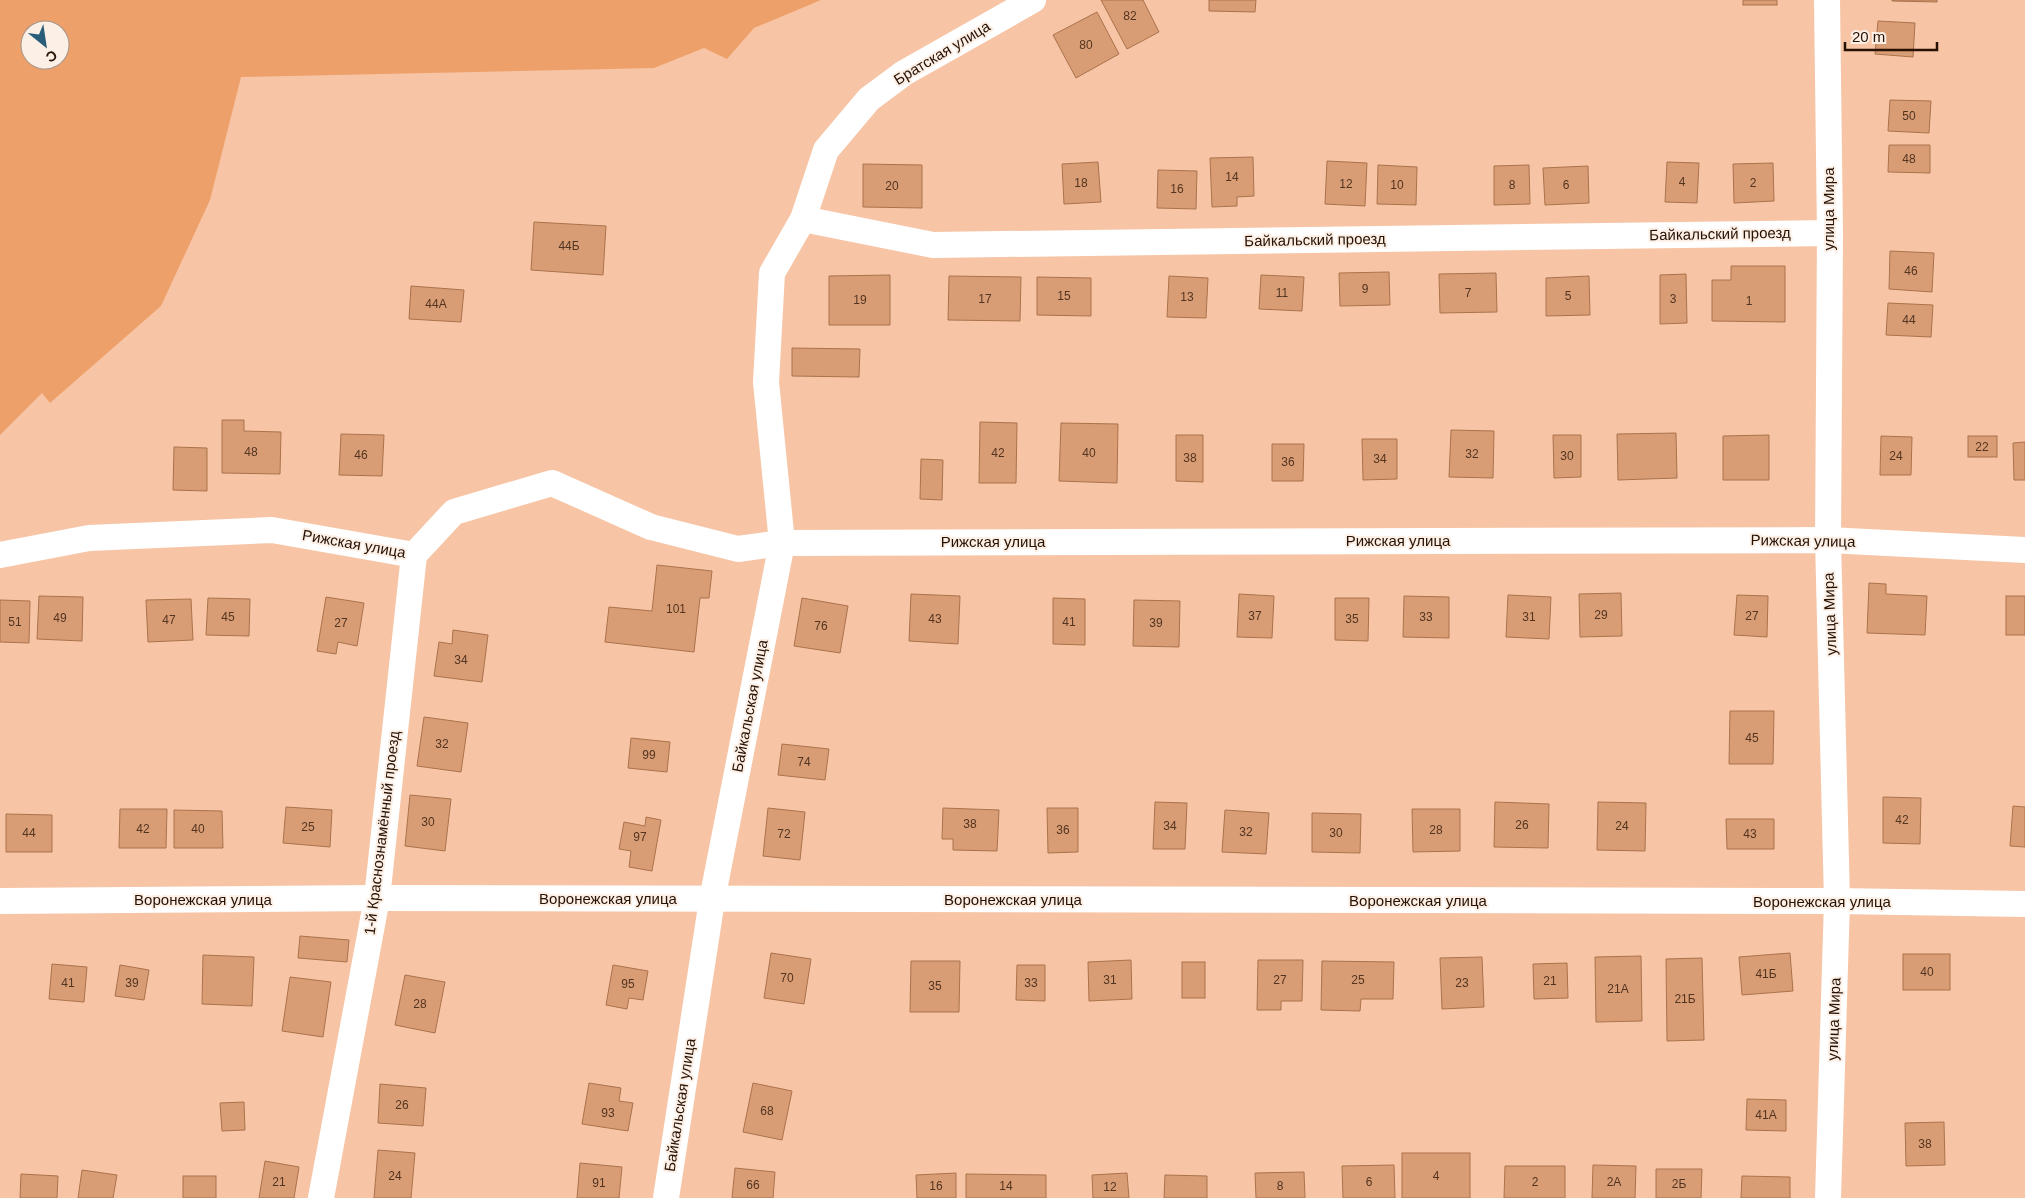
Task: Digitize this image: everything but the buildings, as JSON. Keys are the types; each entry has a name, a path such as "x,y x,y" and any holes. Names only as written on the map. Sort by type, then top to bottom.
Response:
{"street":[{"name":"Братская улица","path":"804,219 826,150 869,99 904,73 1033,0"},
{"name":"улица Мира","path":"1827,0 1830,233 1828,540 1837,901 1828,1198"},
{"name":"Байкальский проезд","path":"804,219 933,245 1830,233"},
{"name":"Байкальская улица","path":"666,1198 712,900 782,543 766,382 772,273 804,219"},
{"name":"Рижская улица","path":"0,555 89,538 272,530 414,555 454,512 552,483 651,527 738,549 782,543 1828,540 2025,550"},
{"name":"1-й Краснознамённый проезд","path":"321,1198 377,898 414,555"},
{"name":"Воронежская улица","path":"0,901 377,898 1837,901 2025,904"}],"shaded area":[{"path":"0,0 821,0 754,28 727,59 704,48 654,68 241,77 210,200 161,306 50,403 42,393 0,435"}]}
